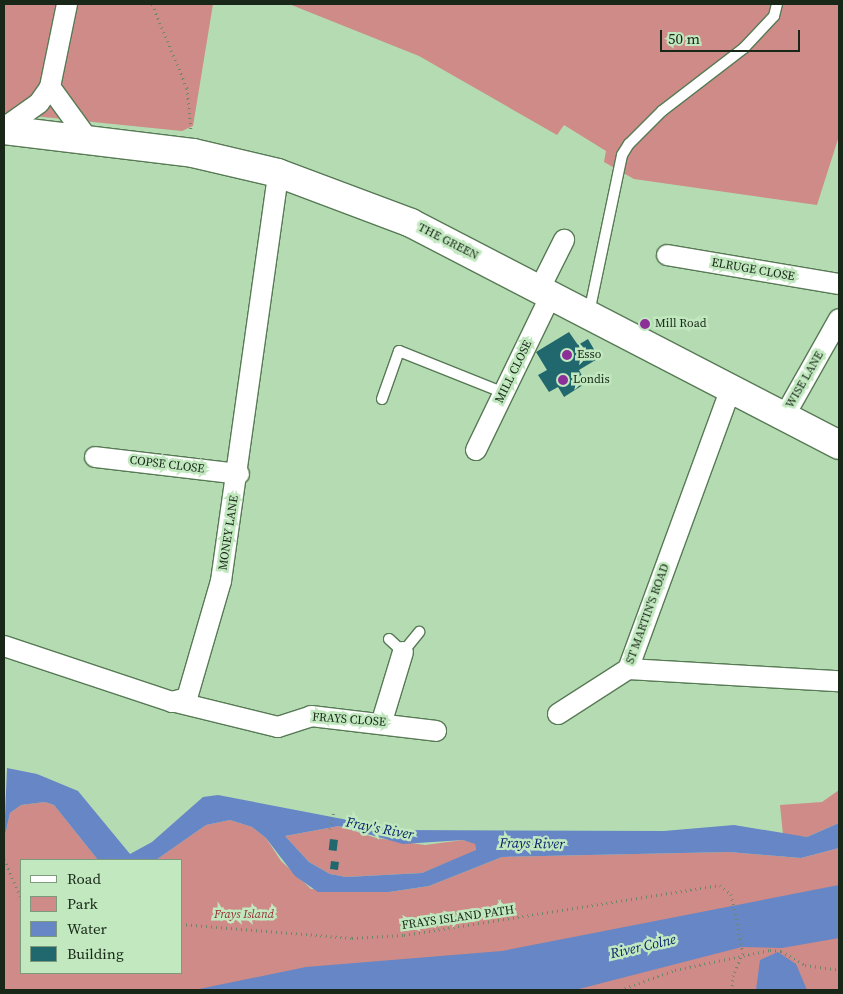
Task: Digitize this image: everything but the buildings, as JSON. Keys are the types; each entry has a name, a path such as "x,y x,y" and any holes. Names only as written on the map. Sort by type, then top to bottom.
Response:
{"street":[{"name":"THE GREEN","path":"4,129 39,103 50,87 67,4"},
{"path":"50,87 87,138"},
{"name":"THE GREEN","path":"4,129 87,138 193,153 278,173 411,223 785,415"},
{"name":"MONEY LANE","path":"176,702 187,698 221,581 238,474 278,173"},
{"name":"MILL CLOSE","path":"476,450 504,393 546,292 564,240"},
{"name":"ELRUGE CLOSE","path":"667,255 839,284"},
{"name":"WISE LANE","path":"785,415 839,319"},
{"name":"ST MARTIN'S ROAD","path":"731,388 628,669 839,681"},
{"path":"785,415 839,445"},
{"name":"COPSE CLOSE","path":"95,457 238,474"},
{"path":"382,721 396,645"},
{"path":"4,646 176,702"},
{"path":"558,714 628,669"},
{"name":"FRAYS CLOSE","path":"176,702 278,728 311,716 382,721 436,731"}],"lane":[{"path":"589,314 622,155 629,144 662,111 744,48 774,16 777,4"},
{"path":"382,399 399,351 504,393"},
{"path":"396,645 419,632"}],"path":[{"path":"152,4 186,88 193,153"},
{"path":"330,829 334,810"},
{"path":"4,859 20,896"},
{"name":"FRAYS ISLAND PATH","path":"182,924 352,938 414,934 720,885 731,894 743,955"},
{"path":"620,990 675,970 770,950 780,951 805,964 839,970"},
{"path":"732,990 733,975 743,955"}],"green space":[{"path":"4,4 213,4 193,126 182,131 4,113"},
{"path":"289,4 839,4 839,136 817,205 634,179 604,162 606,151 564,125 557,135 419,56"},
{"path":"839,790 839,823 807,837 783,835 780,805 822,802"},
{"name":"Frays Island","path":"45,802 54,805 97,859 20,859 20,974 182,974 182,859 157,859 206,825 230,820 252,827 266,838 281,861 311,889 389,892 429,886 502,857 729,852 801,858 839,848 839,990 4,990 4,840 10,813 21,805"},
{"path":"339,826 376,838 425,845 463,840 475,843 476,851 422,873 346,877 330,874 309,862 285,836"}],"water":[{"path":"7,768 37,774 78,791 130,854 152,842 203,797 218,795 400,830 664,831 734,825 807,837 839,823 839,848 801,858 729,852 502,857 429,886 389,892 318,892 295,876 266,838 252,827 230,820 206,825 157,859 97,859 54,805 45,802 21,805 10,813 4,840","holes":["339,826 403,844 463,840 475,844 476,850 422,873 346,877 330,874 309,862 285,836"]},
{"name":"River Colne","path":"839,885 839,938 782,948 742,947 575,990 194,990 306,967 502,951"},
{"path":"778,952 796,964 807,990 756,990 760,960"}],"place":[{"name":"Mill Road","path":"645,324"},
{"name":"Esso","path":"567,355"},
{"name":"Londis","path":"563,380"}],"water label":[{"name":"Fray's River","path":"380,828"},
{"name":"Frays River","path":"532,843"}]}
